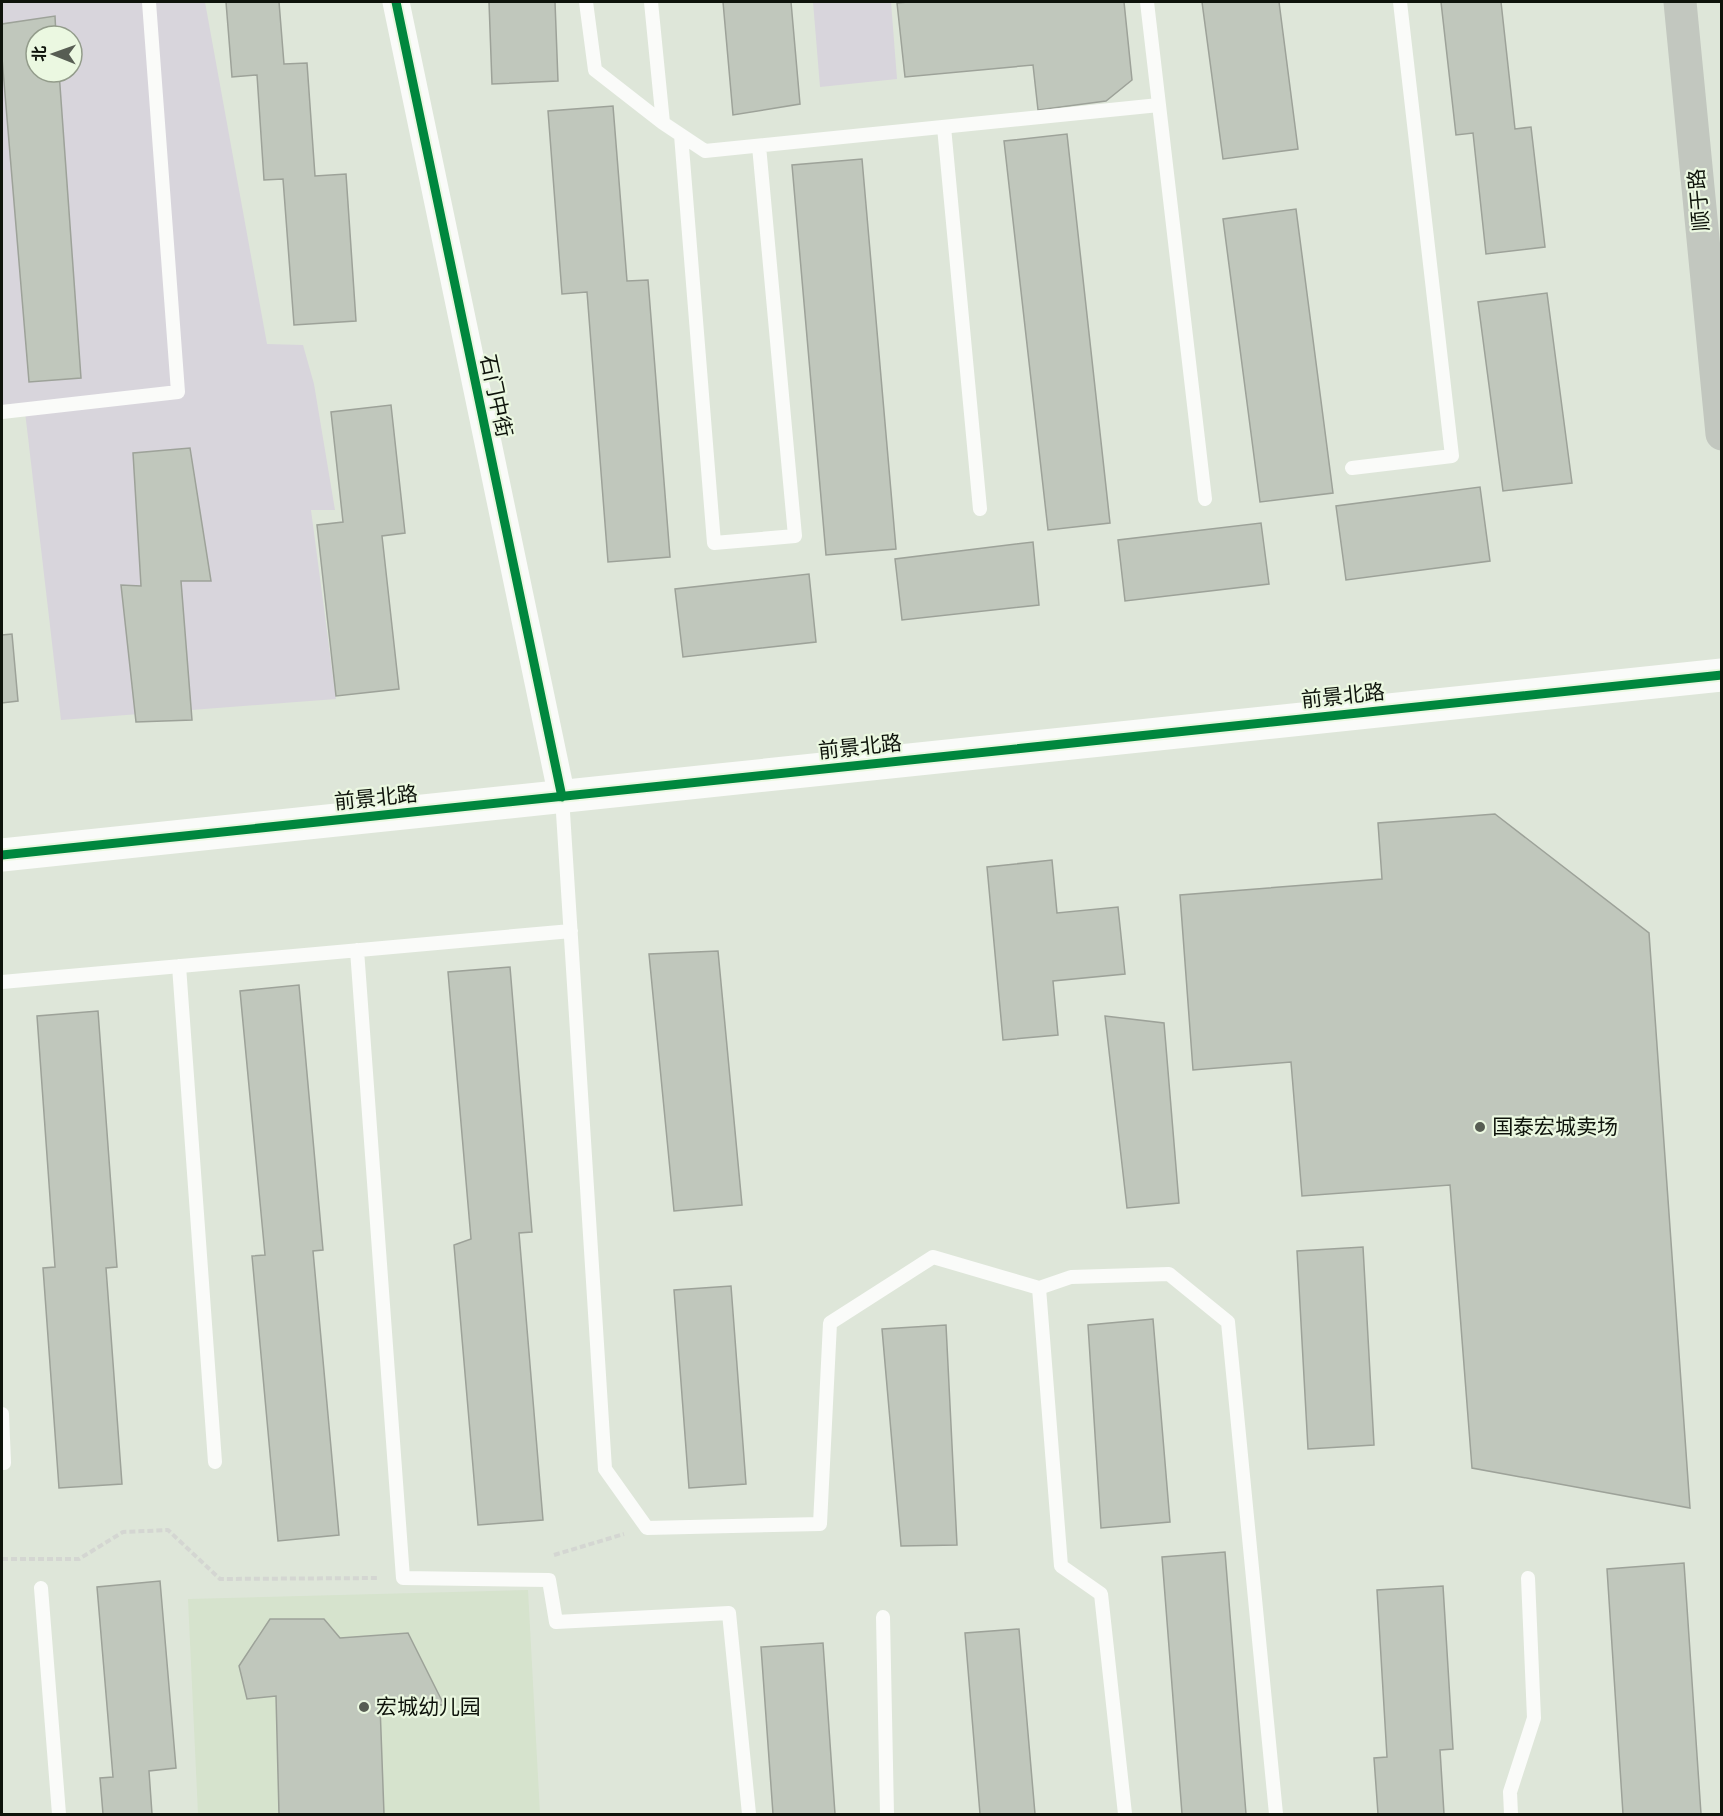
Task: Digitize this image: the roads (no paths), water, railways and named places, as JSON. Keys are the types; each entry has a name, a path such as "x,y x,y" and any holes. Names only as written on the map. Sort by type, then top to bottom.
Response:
{"main road":[{"name":"顺于路","path":"1680,2 1722,434"}],"street":[{"name":"石门中街","path":"396,2 562,797"},
{"name":"前景北路","path":"2,855 1722,675"}],"lane":[{"path":"2,412 178,392 149,2"},
{"path":"586,2 595,70 663,123 705,151 1159,105"},
{"path":"651,2 663,123"},
{"path":"1147,2 1205,499"},
{"path":"1352,468 1452,456 1400,2"},
{"path":"944,127 980,509"},
{"path":"681,135 714,543 795,536 759,146"},
{"path":"562,797 605,1469 647,1528 820,1524 830,1323 933,1257 1040,1288 1071,1278 1169,1274 1228,1322 1276,1815"},
{"path":"2,982 571,931"},
{"path":"357,950 403,1578 549,1580 556,1622 729,1614 749,1815"},
{"path":"178,966 215,1462"},
{"path":"1040,1288 1061,1566 1101,1594 1125,1815"},
{"path":"2,1414 4,1463"},
{"path":"1511,1815 1510,1792 1534,1718 1528,1578"},
{"path":"41,1588 59,1815"},
{"path":"884,1617 887,1815"}],"place":[{"name":"国泰宏城卖场","path":"1480,1127"},
{"name":"宏城幼儿园","path":"364,1707"}]}
